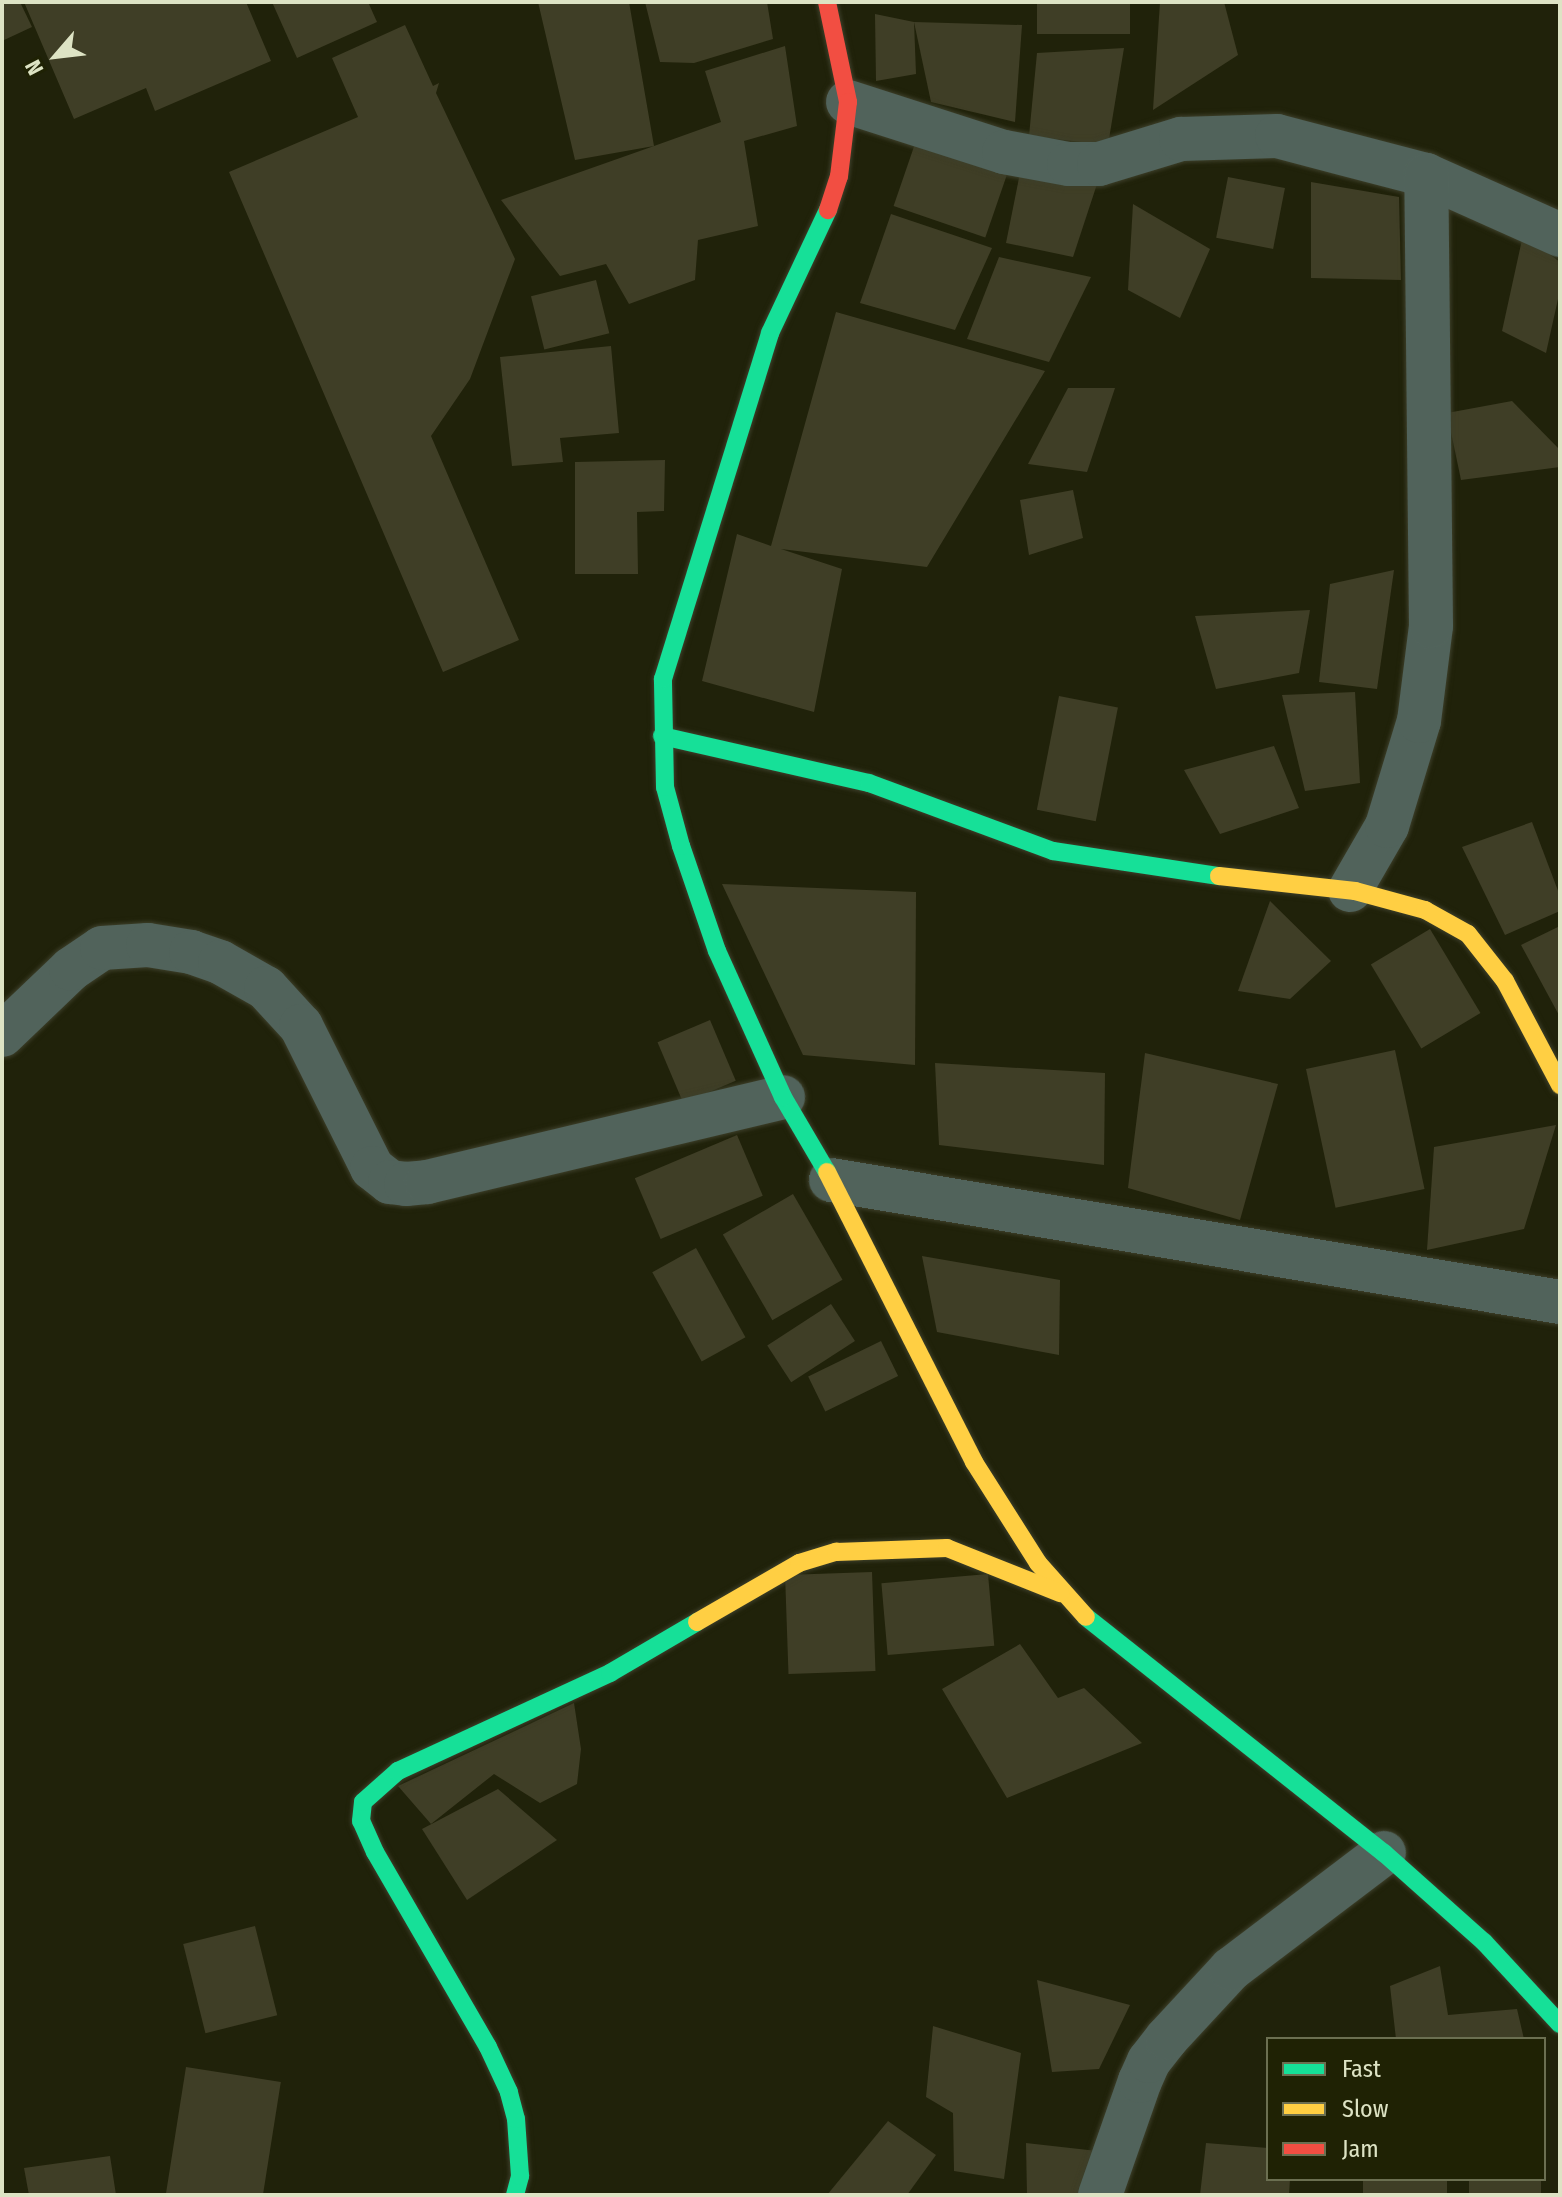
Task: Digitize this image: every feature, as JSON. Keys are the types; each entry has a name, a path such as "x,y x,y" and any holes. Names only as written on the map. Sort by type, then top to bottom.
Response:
{"street":[{"path":"827,2 848,102 839,176 831,203 770,333 663,679 665,787 681,846 717,951 783,1097 831,1180 974,1462 1038,1563 1089,1621 1384,1853 1484,1942 1560,2024"},
{"path":"848,102 1004,152 1069,164 1099,164 1181,139 1277,136 1426,175 1560,235"},
{"path":"1350,890 1387,826 1419,721 1431,626 1426,175"},
{"path":"662,736 869,783 1053,851 1250,881 1350,890 1425,910 1468,934 1505,981 1560,1085"},
{"path":"2,1035 71,969 102,948 148,945 191,952 220,962 266,988 301,1026 372,1168 390,1182 406,1184 438,1180 783,1097"},
{"path":"831,1180 1560,1302"},
{"path":"515,2195 520,2176 516,2119 509,2092 488,2047 365,1830 360,1812 374,1791 398,1771 610,1673 799,1563 836,1552 947,1548 1066,1595"},
{"path":"1100,2195 1140,2081 1149,2061 1167,2038 1231,1969 1384,1853"}],"building":[{"path":"2,2 20,2 32,27 2,41"},
{"path":"24,2 246,2 271,61 155,111 146,88 74,119"},
{"path":"272,2 368,2 377,22 297,58"},
{"path":"538,2 629,2 654,146 575,160"},
{"path":"645,2 767,2 773,39 694,63 660,62"},
{"path":"1037,2 1130,2 1130,34 1037,34"},
{"path":"1160,2 1224,2 1238,55 1153,110"},
{"path":"875,14 914,22 916,74 876,81"},
{"path":"914,22 1022,25 1015,122 931,102"},
{"path":"405,25 433,86 439,83 436,93 515,259 470,379 431,436 519,640 443,672 229,172 358,117 332,58"},
{"path":"785,46 797,126 744,141 758,226 698,240 695,280 629,304 606,264 560,276 501,200 721,122 705,71"},
{"path":"1124,48 1108,145 1029,136 1037,53"},
{"path":"918,135 1010,167 985,237 894,206"},
{"path":"1020,173 1098,181 1073,257 1006,243"},
{"path":"1228,177 1285,188 1273,249 1216,238"},
{"path":"1311,182 1399,197 1401,280 1311,278"},
{"path":"1133,204 1210,249 1180,318 1128,290"},
{"path":"891,214 992,248 955,330 860,303"},
{"path":"1523,235 1560,262 1560,290 1546,353 1502,331"},
{"path":"999,257 1091,277 1049,362 967,339"},
{"path":"596,280 609,333 544,350 531,296"},
{"path":"836,312 1045,371 927,567 781,549 842,569 814,712 702,681 737,534 771,546"},
{"path":"611,346 619,433 560,438 563,462 512,466 500,357"},
{"path":"1068,388 1115,388 1087,472 1028,464"},
{"path":"1512,401 1560,450 1560,467 1461,480 1447,413"},
{"path":"665,460 664,511 637,512 638,574 575,574 575,462"},
{"path":"1073,490 1083,538 1029,555 1020,500"},
{"path":"1394,570 1377,689 1319,682 1330,584"},
{"path":"1310,610 1299,673 1216,689 1195,616"},
{"path":"1355,692 1360,783 1305,791 1282,695"},
{"path":"1059,696 1118,707 1096,821 1037,810"},
{"path":"1274,746 1299,808 1220,834 1184,770"},
{"path":"1532,822 1560,896 1560,911 1505,935 1462,847"},
{"path":"722,884 916,892 915,1065 803,1055"},
{"path":"1270,901 1331,961 1290,999 1238,991"},
{"path":"1560,926 1560,1017 1521,945"},
{"path":"1430,929 1480,1013 1421,1049 1371,965"},
{"path":"710,1020 736,1081 683,1103 658,1042"},
{"path":"1395,1050 1425,1189 1336,1208 1306,1069"},
{"path":"1145,1053 1278,1084 1240,1220 1128,1188"},
{"path":"935,1063 1105,1073 1104,1165 939,1145"},
{"path":"1556,1125 1524,1229 1427,1250 1434,1147"},
{"path":"737,1135 763,1196 661,1239 635,1178"},
{"path":"793,1194 843,1280 772,1320 723,1234"},
{"path":"696,1248 745,1337 702,1361 652,1272"},
{"path":"922,1256 1060,1280 1059,1355 937,1332"},
{"path":"831,1304 855,1341 791,1382 767,1345"},
{"path":"881,1341 898,1376 825,1412 808,1377"},
{"path":"872,1572 875,1671 789,1674 785,1575"},
{"path":"988,1574 994,1646 888,1655 881,1583"},
{"path":"1020,1644 1058,1698 1084,1688 1142,1743 1007,1798 942,1689"},
{"path":"574,1703 581,1749 577,1784 540,1803 494,1774 431,1824 398,1786"},
{"path":"498,1789 557,1840 467,1900 422,1829"},
{"path":"255,1926 277,2015 205,2033 183,1944"},
{"path":"1440,1966 1448,2015 1517,2009 1524,2037 1396,2037 1390,1986"},
{"path":"1037,1980 1130,2005 1099,2069 1052,2072"},
{"path":"933,2026 1021,2053 1004,2179 954,2171 953,2113 926,2097"},
{"path":"186,2067 281,2082 263,2195 166,2194"},
{"path":"888,2121 936,2155 907,2195 827,2195"},
{"path":"1026,2143 1097,2151 1084,2195 1027,2195"},
{"path":"1206,2143 1266,2148 1266,2181 1290,2181 1289,2195 1200,2195"},
{"path":"110,2156 116,2195 29,2195 24,2168"},
{"path":"1363,2181 1447,2181 1447,2195 1363,2195"},
{"path":"1469,2181 1541,2181 1541,2195 1469,2195"}],"traffic: fast":[{"path":"827,1172 783,1097 717,951 681,846 665,787 663,679 770,333 828,210"},
{"path":"662,736 869,783 1053,851 1219,876"},
{"path":"1086,1617 1384,1853 1484,1942 1560,2024"},
{"path":"515,2195 520,2176 516,2119 509,2092 488,2047 375,1852 361,1821 363,1802 398,1771 610,1673 697,1622"}],"traffic: slow":[{"path":"1219,876 1355,891 1425,910 1468,934 1505,981 1560,1085"},
{"path":"827,1172 974,1462 1038,1563 1086,1617"},
{"path":"697,1622 799,1563 836,1552 947,1548 1060,1593"}],"traffic: jam":[{"path":"827,2 848,102 839,176 828,210"}]}
